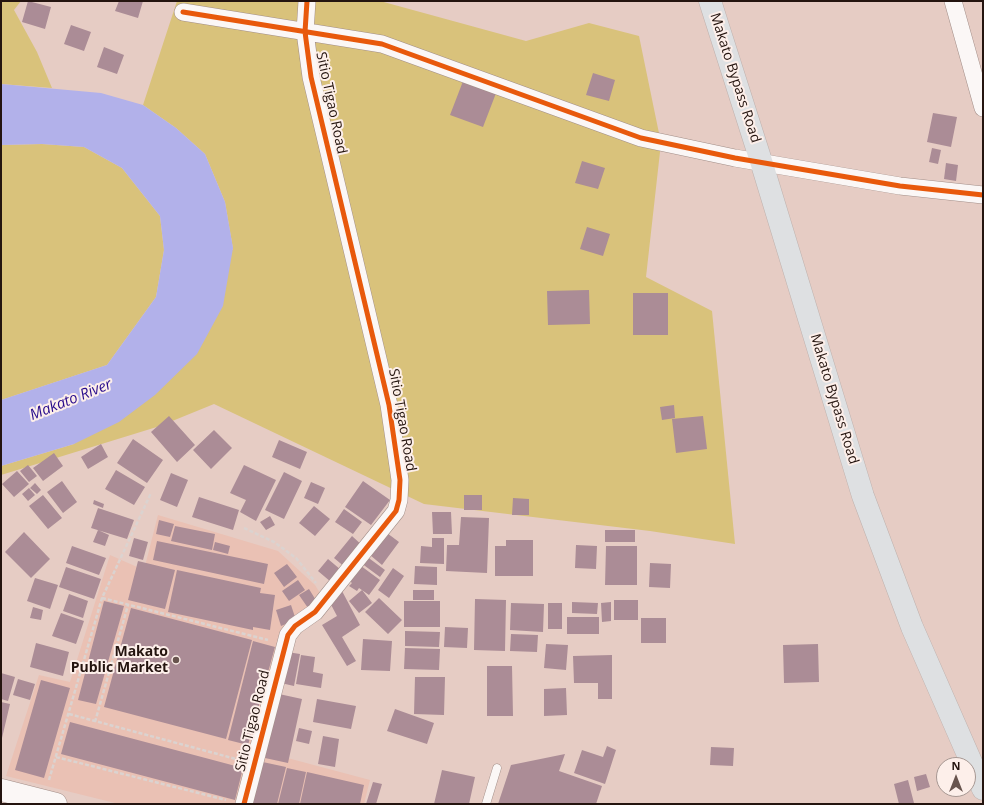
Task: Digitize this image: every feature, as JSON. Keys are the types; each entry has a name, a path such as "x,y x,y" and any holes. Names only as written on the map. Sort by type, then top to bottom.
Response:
{"main road":[{"name":"Makato Bypass Road","path":"710,1 761,161 863,496 912,628 983,789"},
{"path":"1,790 51,795"}],"street":[{"name":"Sitio Tigao Road","path":"239,803 254,764 284,644 288,635 294,626 315,612 396,511 399,500 400,480 389,405 311,77 306,32 307,1"},
{"path":"953,1 983,108"},
{"path":"182,12 382,44 641,138 735,158 761,161 900,186 983,195"}],"lane":[{"path":"486,804 497,768"}],"path":[{"path":"51,795 56,757 102,598 151,493"},
{"path":"244,528 274,542 296,558 327,596"},
{"path":"102,598 284,644"},
{"path":"96,722 128,605"},
{"path":"69,714 254,764"},
{"path":"56,757 239,803"}],"shaded area":[{"path":"1,1 21,1 14,10 37,52 52,88 1,84"},
{"path":"177,1 380,1 526,41 589,23 639,36 661,143 646,277 712,311 735,544 650,531 424,504 214,404 160,426 1,475 1,466 74,444 233,249 225,202 205,154 176,128 143,105"},
{"path":"42,144 84,147 122,168 160,216 164,250 156,297 107,365 1,400 1,145"},
{"name":"Makato Public Market","path":"158,515 278,551 315,585 323,598 284,633 250,748 370,780 364,804 119,804 6,776 39,675 70,682 110,555 144,570"}],"water":[{"name":"Makato River","path":"1,84 101,93 143,105 176,128 205,154 225,202 233,248 223,306 197,354 155,395 119,422 74,444 1,466 1,400 107,365 156,297 164,250 160,216 122,168 84,147 42,144 1,145"}],"building":[{"path":"28,1 51,7 45,29 22,22"},
{"path":"119,1 143,1 138,18 115,11"},
{"path":"71,25 91,32 84,51 64,44"},
{"path":"104,47 124,55 117,74 97,67"},
{"path":"593,73 615,80 609,101 586,95"},
{"path":"465,76 498,88 483,127 450,115"},
{"path":"933,113 957,117 951,147 927,142"},
{"path":"932,148 941,150 938,164 929,162"},
{"path":"582,161 605,168 598,189 575,183"},
{"path":"946,163 958,165 956,181 944,179"},
{"path":"587,227 610,234 603,256 580,249"},
{"path":"589,290 590,324 548,325 547,291"},
{"path":"633,293 668,293 668,335 633,335"},
{"path":"674,405 675,418 662,420 660,407"},
{"path":"169,416 195,445 177,462 151,432"},
{"path":"703,416 707,449 676,453 672,419"},
{"path":"214,430 232,448 211,469 193,450"},
{"path":"133,439 163,460 147,483 117,463"},
{"path":"279,440 307,452 300,469 272,457"},
{"path":"101,444 108,457 88,469 81,457"},
{"path":"54,453 63,466 43,481 33,468"},
{"path":"28,465 37,476 29,482 20,471"},
{"path":"244,465 276,480 256,521 240,512 246,500 230,493"},
{"path":"116,470 145,487 134,505 105,489"},
{"path":"17,471 29,484 14,497 2,484"},
{"path":"284,472 302,481 284,519 265,510"},
{"path":"171,473 188,480 177,507 160,500"},
{"path":"62,481 77,502 63,513 47,492"},
{"path":"363,481 390,500 371,525 345,507"},
{"path":"311,482 325,488 318,504 304,498"},
{"path":"35,483 41,490 37,494 30,488"},
{"path":"29,488 35,495 28,501 22,494"},
{"path":"43,495 62,518 48,529 29,506"},
{"path":"464,495 482,495 482,510 464,510"},
{"path":"199,497 239,510 233,530 192,517"},
{"path":"513,498 529,499 529,515 512,515"},
{"path":"94,500 104,504 103,508 93,504"},
{"path":"314,506 330,519 315,536 299,523"},
{"path":"98,508 134,520 127,539 91,528"},
{"path":"344,509 362,522 353,534 335,522"},
{"path":"432,512 451,512 452,534 433,534"},
{"path":"270,516 275,525 266,530 260,522"},
{"path":"461,517 489,518 487,573 446,571 447,545 459,545"},
{"path":"159,520 174,524 170,537 156,534"},
{"path":"175,526 215,534 212,550 171,541"},
{"path":"98,530 109,535 105,546 93,542"},
{"path":"605,530 635,530 635,542 605,542"},
{"path":"24,532 50,559 31,578 5,552"},
{"path":"387,533 399,542 382,565 370,555"},
{"path":"352,536 364,547 346,568 334,558"},
{"path":"134,538 148,542 143,560 129,556"},
{"path":"432,538 444,538 444,564 420,563 421,546 432,547"},
{"path":"506,540 533,540 533,576 495,576 495,546 506,546"},
{"path":"157,541 268,564 264,584 153,560"},
{"path":"215,542 230,546 228,554 213,550"},
{"path":"576,545 597,546 596,569 575,568"},
{"path":"72,546 106,558 99,575 66,563"},
{"path":"606,546 637,546 637,585 605,585"},
{"path":"366,556 385,570 380,577 361,563"},
{"path":"328,559 341,570 331,582 318,571"},
{"path":"138,561 175,570 165,609 128,600"},
{"path":"357,563 380,580 369,595 359,588 357,591 349,586 352,583 346,578"},
{"path":"650,563 671,564 670,588 649,587"},
{"path":"287,564 297,577 284,587 274,573"},
{"path":"415,566 437,567 437,585 414,584"},
{"path":"66,567 101,579 94,599 59,587"},
{"path":"393,568 404,576 389,598 378,590"},
{"path":"177,570 261,588 260,593 275,595 270,630 253,627 253,630 168,612"},
{"path":"35,578 58,585 50,609 27,601"},
{"path":"298,580 305,590 289,601 282,591"},
{"path":"309,589 317,602 308,608 299,595"},
{"path":"362,590 372,603 359,613 349,601"},
{"path":"413,590 434,590 434,600 413,600"},
{"path":"342,591 360,625 342,637 356,661 347,666 322,625 337,616 328,599"},
{"path":"69,594 88,601 83,618 63,611"},
{"path":"379,598 402,620 388,634 365,612"},
{"path":"475,599 506,600 505,651 474,650"},
{"path":"614,600 638,600 638,620 614,620"},
{"path":"104,601 124,606 96,704 78,700"},
{"path":"404,601 440,601 440,627 404,627"},
{"path":"572,602 598,603 597,614 572,613"},
{"path":"611,602 611,621 602,622 601,603"},
{"path":"511,603 544,604 543,632 510,630"},
{"path":"548,603 562,603 562,629 548,629"},
{"path":"291,605 296,620 281,626 276,610"},
{"path":"33,607 43,610 41,620 30,618"},
{"path":"131,608 252,640 226,739 104,707"},
{"path":"61,613 84,621 76,644 52,636"},
{"path":"567,617 599,617 599,634 567,634"},
{"path":"641,618 666,618 666,643 641,643"},
{"path":"445,627 468,628 467,648 444,647"},
{"path":"405,631 440,632 439,647 405,646"},
{"path":"511,634 538,635 537,652 510,651"},
{"path":"363,639 392,641 390,671 361,670"},
{"path":"253,641 275,647 248,745 228,740"},
{"path":"36,643 69,652 63,676 30,667"},
{"path":"546,644 568,645 566,670 544,668"},
{"path":"818,644 819,682 784,683 783,645"},
{"path":"405,648 440,649 439,670 404,669"},
{"path":"287,652 300,654 294,686 281,683"},
{"path":"301,655 315,657 313,672 323,674 321,688 296,684"},
{"path":"612,655 612,699 598,699 598,683 574,683 573,656"},
{"path":"487,666 512,666 513,716 487,716"},
{"path":"1,673 15,677 8,701 1,699"},
{"path":"415,677 445,677 444,715 414,714"},
{"path":"18,679 35,684 30,700 13,695"},
{"path":"41,680 70,688 44,778 15,770"},
{"path":"566,688 567,715 544,716 544,689"},
{"path":"279,694 302,699 288,763 265,758"},
{"path":"317,699 356,706 351,729 313,722"},
{"path":"1,702 10,704 2,738 1,738"},
{"path":"395,709 434,723 427,744 387,731"},
{"path":"70,722 243,768 235,800 61,754"},
{"path":"299,728 312,731 309,744 296,741"},
{"path":"323,736 339,739 335,767 318,764"},
{"path":"607,746 616,750 605,784 574,773 582,750 603,757"},
{"path":"711,747 734,748 733,766 710,765"},
{"path":"565,754 559,771 602,786 596,804 498,804 511,765"},
{"path":"258,761 286,767 277,804 248,804"},
{"path":"287,768 306,772 299,804 278,804"},
{"path":"442,770 475,777 469,804 434,804"},
{"path":"307,772 364,785 360,804 300,804"},
{"path":"926,774 930,787 917,791 914,777"},
{"path":"908,780 914,803 899,804 894,784"},
{"path":"373,782 382,784 376,804 366,804"}],"cycle path":[{"path":"244,804 288,635 295,626 315,612 396,511 399,500 400,480 389,405 311,77 305,32 307,1"},
{"path":"183,12 382,44 641,138 735,158 900,186 983,195"}],"place":[{"name":"Makato Public Market","path":"176,660"}]}
